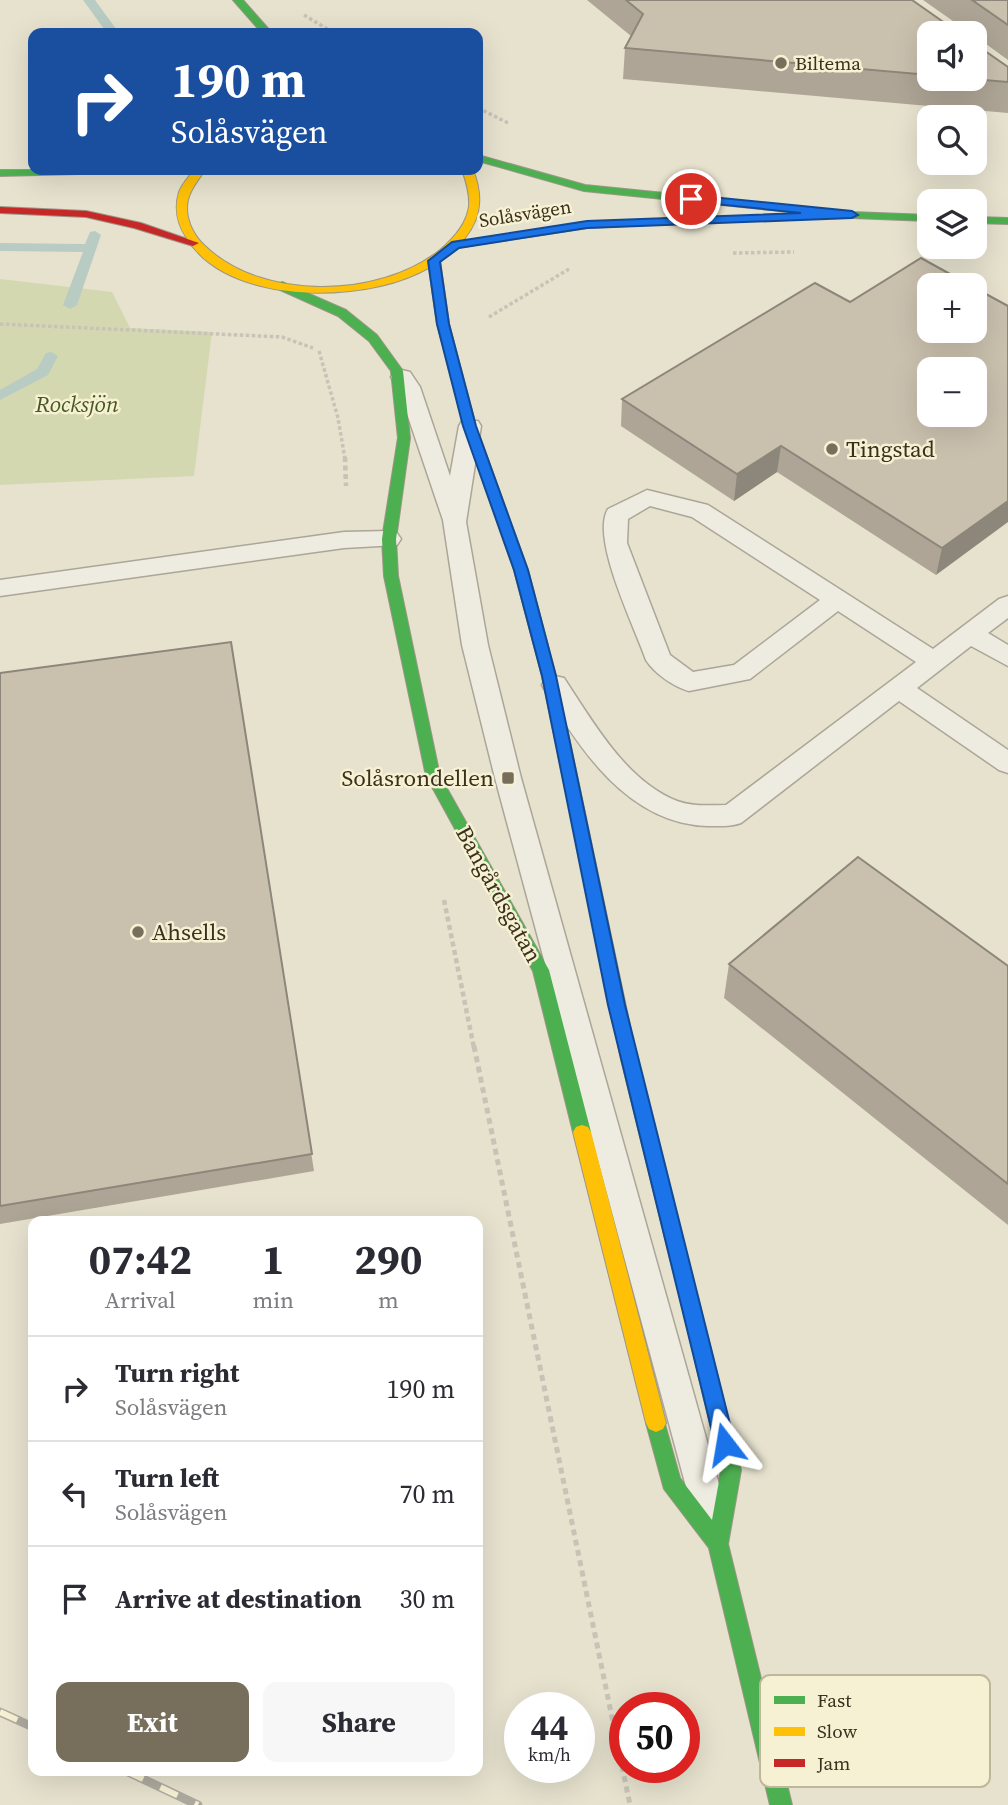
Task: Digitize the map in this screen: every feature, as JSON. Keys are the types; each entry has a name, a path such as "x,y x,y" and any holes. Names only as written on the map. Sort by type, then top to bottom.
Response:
{"main road":[{"path":"238,0 259,28"},
{"name":"Solåsvägen","path":"483,159 584,188 852,215 917,218"},
{"path":"0,173 28,172"},
{"path":"194,175 181,200 182,222 193,243 214,262 235,272 282,286 342,313 373,338 397,371"},
{"path":"282,286 322,290 363,286 402,276 434,261 456,245 473,220 477,194 469,175"},
{"path":"0,210 86,214 137,225 193,243"},
{"name":"Solåsvägen","path":"456,245 587,225 852,215"},
{"path":"987,220 1008,221"},
{"name":"Bangårdsgatan","path":"434,261 443,324 470,426 521,570 549,676 617,1005 731,1470 718,1544"},
{"name":"Bangårdsgatan","path":"397,371 404,438 389,540 396,610 433,776 541,970 671,1482 718,1544 760,1715"},
{"name":"Bangårdsgatan","path":"778,1787 782,1805"}],"lane":[{"path":"397,371 409,387 454,522"},
{"name":"Bangårdsgatan","path":"470,426 454,522 475,645 508,778 718,1544"},
{"path":"838,599 741,673 689,682 659,660 615,543 616,515 647,498 700,511 838,599 934,661"},
{"path":"0,588 344,540 389,540"},
{"path":"549,676 583,727 633,788 650,800 686,814 731,816 1008,604"},
{"path":"970,634 1008,657"},
{"path":"898,688 1008,763"}],"path":[{"path":"319,351 337,403 346,451 344,540"},
{"path":"439,888 448,911 630,1805"}],"green space":[{"name":"Rocksjön","path":"0,279 112,292 130,328 212,332 194,476 0,485"}],"building":[{"path":"626,0 912,0 942,21 917,21 917,74 625,48 643,14"},
{"path":"972,0 1008,0 1008,25"},
{"path":"987,52 1008,67 1008,82 987,80"},
{"name":"Tingstad","path":"919,259 948,273 917,273 917,343 987,343 987,295 1008,306 1008,501 942,548 781,446 737,474 622,399 815,283 850,302"},
{"name":"Ahsells","path":"231,642 312,1154 0,1206 0,673"},
{"path":"858,857 1008,966 1008,1184 729,964"}],"waterway":[{"path":"89,0 109,28"},
{"path":"70,305 95,235"},
{"path":"0,247 90,248"},
{"path":"0,396 43,372 51,356"}],"railway":[{"path":"0,1712 28,1725"},
{"path":"137,1776 198,1805"}],"traffic: fast":[{"path":"238,0 263,28"},
{"path":"483,159 584,188 852,215 917,218"},
{"path":"0,173 28,172"},
{"path":"456,245 587,225 707,220"},
{"path":"987,220 1008,221"},
{"path":"434,261 443,324 470,426 521,570 549,676 629,1059"},
{"path":"282,286 342,313 373,338 397,371 404,438 389,539 391,576 433,776 541,970 582,1132"},
{"path":"698,1335 731,1470 718,1544 760,1718"},
{"path":"656,1423 671,1482 718,1544"},
{"path":"777,1787 781,1805"}],"traffic: slow":[{"path":"196,175 185,190 181,209 185,227 195,243 209,257 246,277 266,283 321,289 350,288 388,280 409,273 438,257 463,233 472,216 475,199 469,175"},
{"path":"629,1059 698,1335"},
{"path":"582,1132 656,1423"}],"traffic: jam":[{"path":"0,210 86,214 137,225 193,243"}],"place":[{"name":"Biltema","path":"781,63"},
{"name":"Tingstad","path":"832,449"},
{"name":"Solåsrondellen","path":"508,778"},
{"name":"Ahsells","path":"138,932"}],"route":[{"path":"691,199 852,215 587,225 456,245 434,261 443,324 470,426 521,570 549,676 617,1005 725,1444"}]}
